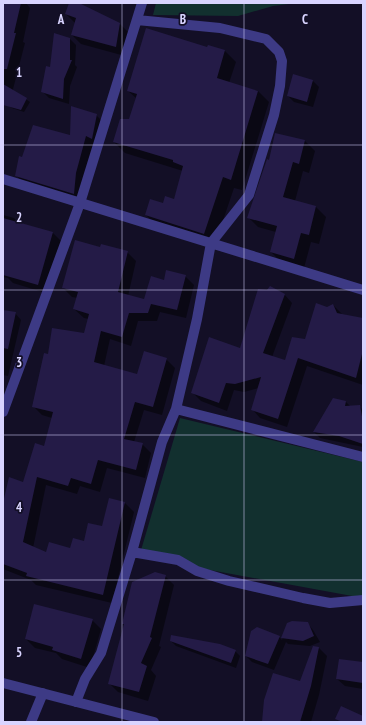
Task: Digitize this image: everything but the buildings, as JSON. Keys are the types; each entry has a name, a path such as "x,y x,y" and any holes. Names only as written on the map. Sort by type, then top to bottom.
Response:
{"street":[{"path":"3,412 80,203 142,3"},
{"path":"76,702 85,679 101,653 132,552 162,442 176,409 197,320 210,243 249,194 274,115 280,86 282,61 279,52 266,39 220,28 137,20"},
{"path":"4,178 80,203 363,290"},
{"path":"176,409 363,457"},
{"path":"132,552 178,560 197,571 229,581 303,598 330,603 363,600"},
{"path":"3,683 154,722"},
{"path":"31,722 43,693"}],"green space":[{"path":"156,3 297,3 273,6 238,16 153,15"},
{"path":"180,418 363,462 363,598 139,557"}]}
